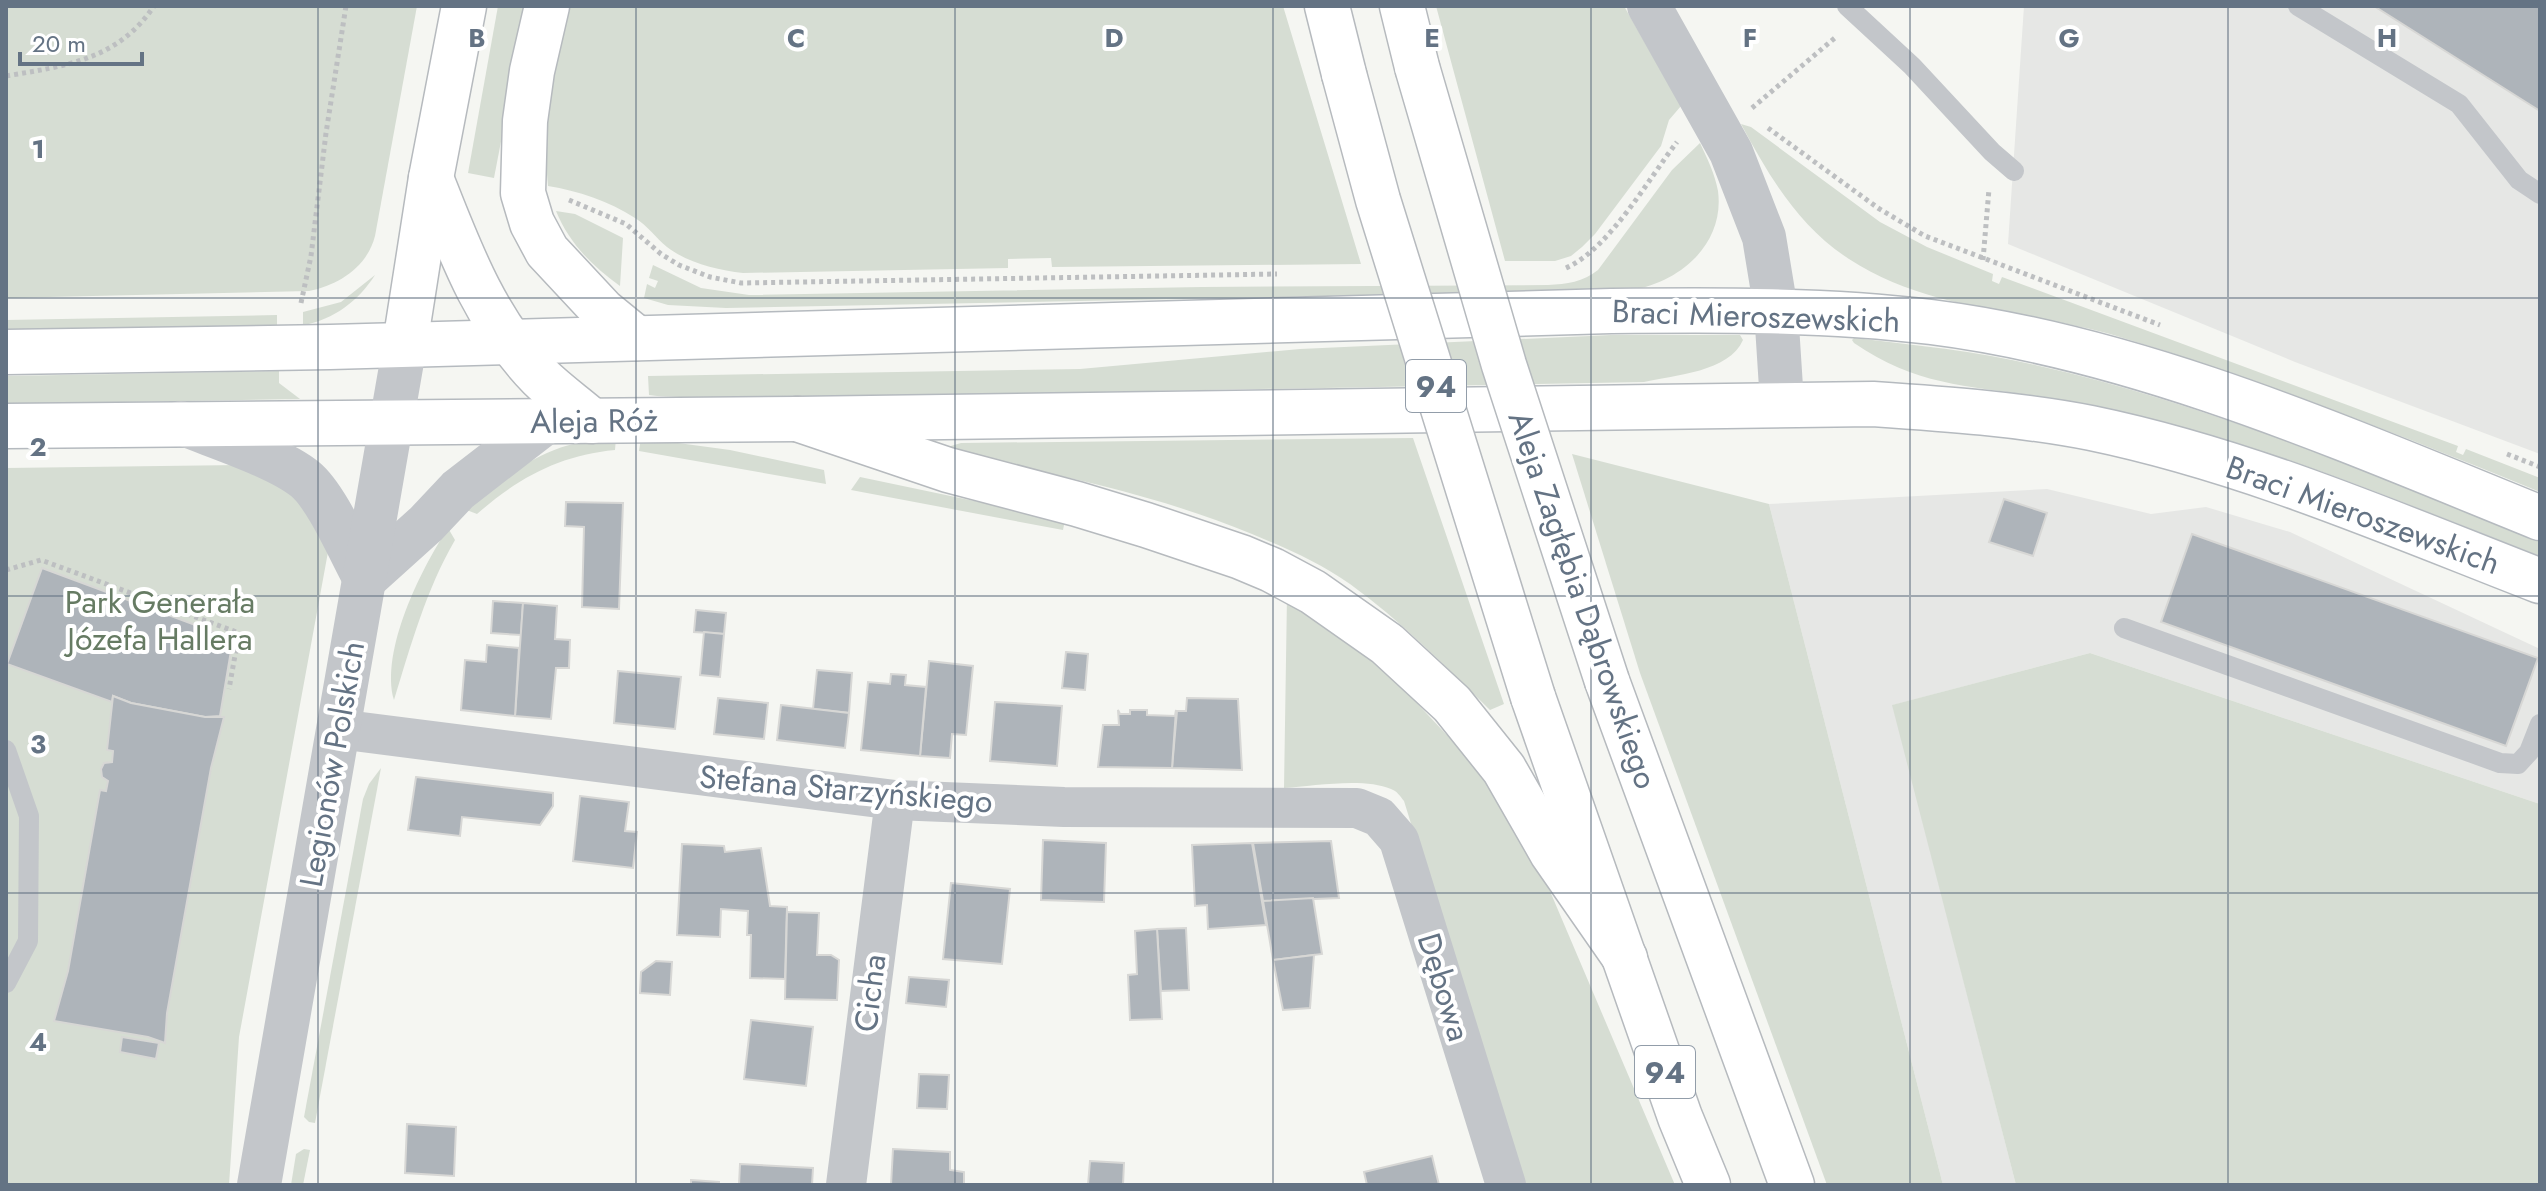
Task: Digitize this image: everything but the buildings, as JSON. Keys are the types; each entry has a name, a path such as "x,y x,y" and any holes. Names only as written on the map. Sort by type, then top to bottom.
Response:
{"main road":[{"path":"405,344 431,178 464,6"},
{"path":"547,6 527,109 523,193 532,223 547,251 603,311 636,338"},
{"name":"94","path":"1327,6 1378,200 1533,697 1680,1117 1708,1185"},
{"name":"Aleja Zagłębia Dąbrowskiego","path":"1402,6 1504,365 1607,681 1792,1185"},
{"path":"431,178 468,272 491,314 540,377 592,421"},
{"name":"Braci Mieroszewskich","path":"636,338 1611,311 1776,310 1933,322 2077,351 2243,401 2540,518"},
{"path":"6,352 636,338"},
{"name":"Braci Mieroszewskich","path":"1182,413 1782,403 1873,404 2025,417 2093,428 2215,461 2313,494 2540,581"},
{"name":"Aleja Róż","path":"6,426 1182,413"},
{"path":"797,419 948,470 1146,525 1241,557 1313,592 1387,644 1452,704 1504,769 1552,853 1625,958"}],"street":[{"path":"1649,6 1731,152 1764,237 1776,310 1782,403"},
{"name":"Legionów Polskich","path":"259,1185 405,344"},
{"path":"181,423 285,466 306,480 321,500 365,579 426,524 458,490 546,422"},
{"name":"Stefana Starzyńskiego","path":"338,729 895,800 1064,807 1357,808"},
{"name":"Cicha","path":"846,1185 895,800"},
{"name":"Dębowa","path":"1357,808 1379,817 1399,840 1506,1185"}],"lane":[{"path":"2298,6 2459,104 2519,180 2540,194"},
{"path":"1853,12 1912,66 1992,152 2014,171"},
{"path":"2124,628 2500,763 2518,764 2529,752 2540,724"},
{"path":"6,750 29,816 28,941 6,983"}],"path":[{"path":"6,76 75,64 109,49 137,27 154,6"},
{"path":"301,303 311,256 346,6"},
{"path":"1755,117 1746,109 1853,12"},
{"path":"1762,124 1834,178 1925,236 2167,328"},
{"path":"1983,260 1992,152"},
{"path":"562,199 585,205 626,224 679,265 700,275 732,282 1185,275"},
{"path":"2496,450 2540,467"},
{"path":"6,570 41,560 239,633 229,689"}],"shaded area":[{"path":"2024,6 2540,6 2540,454 2295,362 2008,244"},
{"path":"2047,489 2151,514 2206,507 2290,532 2540,649 2540,804 2090,653 1893,705 2016,1185 1943,1185 1769,504"}],"green space":[{"path":"6,6 417,6 375,236 366,257 341,279 309,291 6,298"},
{"path":"498,6 527,6 494,178 468,173"},
{"path":"568,6 1283,6 1361,264 1052,267 1051,258 1008,259 1008,268 743,273 703,265 675,253 639,221 615,207 582,194 548,186 546,141 549,95"},
{"path":"1436,6 1624,6 1681,106 1669,120 1661,146 1595,234 1571,256 1555,261 1505,261"},
{"path":"1741,124 1751,127 1880,222 1927,247 1993,274 1992,281 1999,284 2002,277 2458,446 2456,452 2463,455 2466,449 2540,478 2540,492 2227,371 2086,328 1947,300 1880,276 1831,246 1800,215 1774,181"},
{"path":"1700,143 1718,191 1718,210 1707,244 1696,257 1667,279 1632,290 726,308 668,305 644,298 647,284 655,288 658,281 649,278 653,265 701,288 749,295 1568,283 1581,280 1598,270 1672,170"},
{"path":"556,211 575,214 623,238 620,286 582,253"},
{"path":"375,275 345,308 325,319 303,325 303,312 341,302"},
{"path":"277,315 277,325 6,330 6,320"},
{"path":"1611,335 1740,335 1743,340 1736,351 1714,366 1644,382 724,399 649,395 648,376 1080,369 1300,349"},
{"path":"1854,338 2013,360 2100,381 2228,420 2540,541 2540,556 2356,484 2215,437 2050,398 1925,377 1878,358 1854,343"},
{"path":"279,371 279,383 300,399 6,404 6,376"},
{"path":"616,438 615,450 576,457 541,470 477,514 464,509 517,470 551,451"},
{"path":"641,438 730,450 824,470 826,484 639,451"},
{"path":"1413,438 1504,704 1490,710 1387,613 1350,584 1302,556 1178,507 1064,477 948,452 944,448 961,443"},
{"path":"1572,454 1769,504 1943,1185 1827,1185 1640,673"},
{"name":"Park Generała Józefa Hallera","path":"239,465 290,484 328,552 239,1037 229,1185 6,1185 6,468"},
{"path":"860,477 1065,520 1063,530 851,490"},
{"path":"448,528 455,540 427,598 394,700 391,680 398,635 415,588"},
{"path":"1287,596 1371,654 1487,778 1541,870 1675,1185 1523,1185 1404,801 1393,790 1380,785 1338,783 1284,788"},
{"path":"2090,653 2540,804 2540,1185 2016,1185 1892,705"},
{"path":"381,768 315,1123 309,1122 304,1117 363,799"},
{"path":"304,1149 310,1150 303,1185 291,1185 296,1154"}]}
